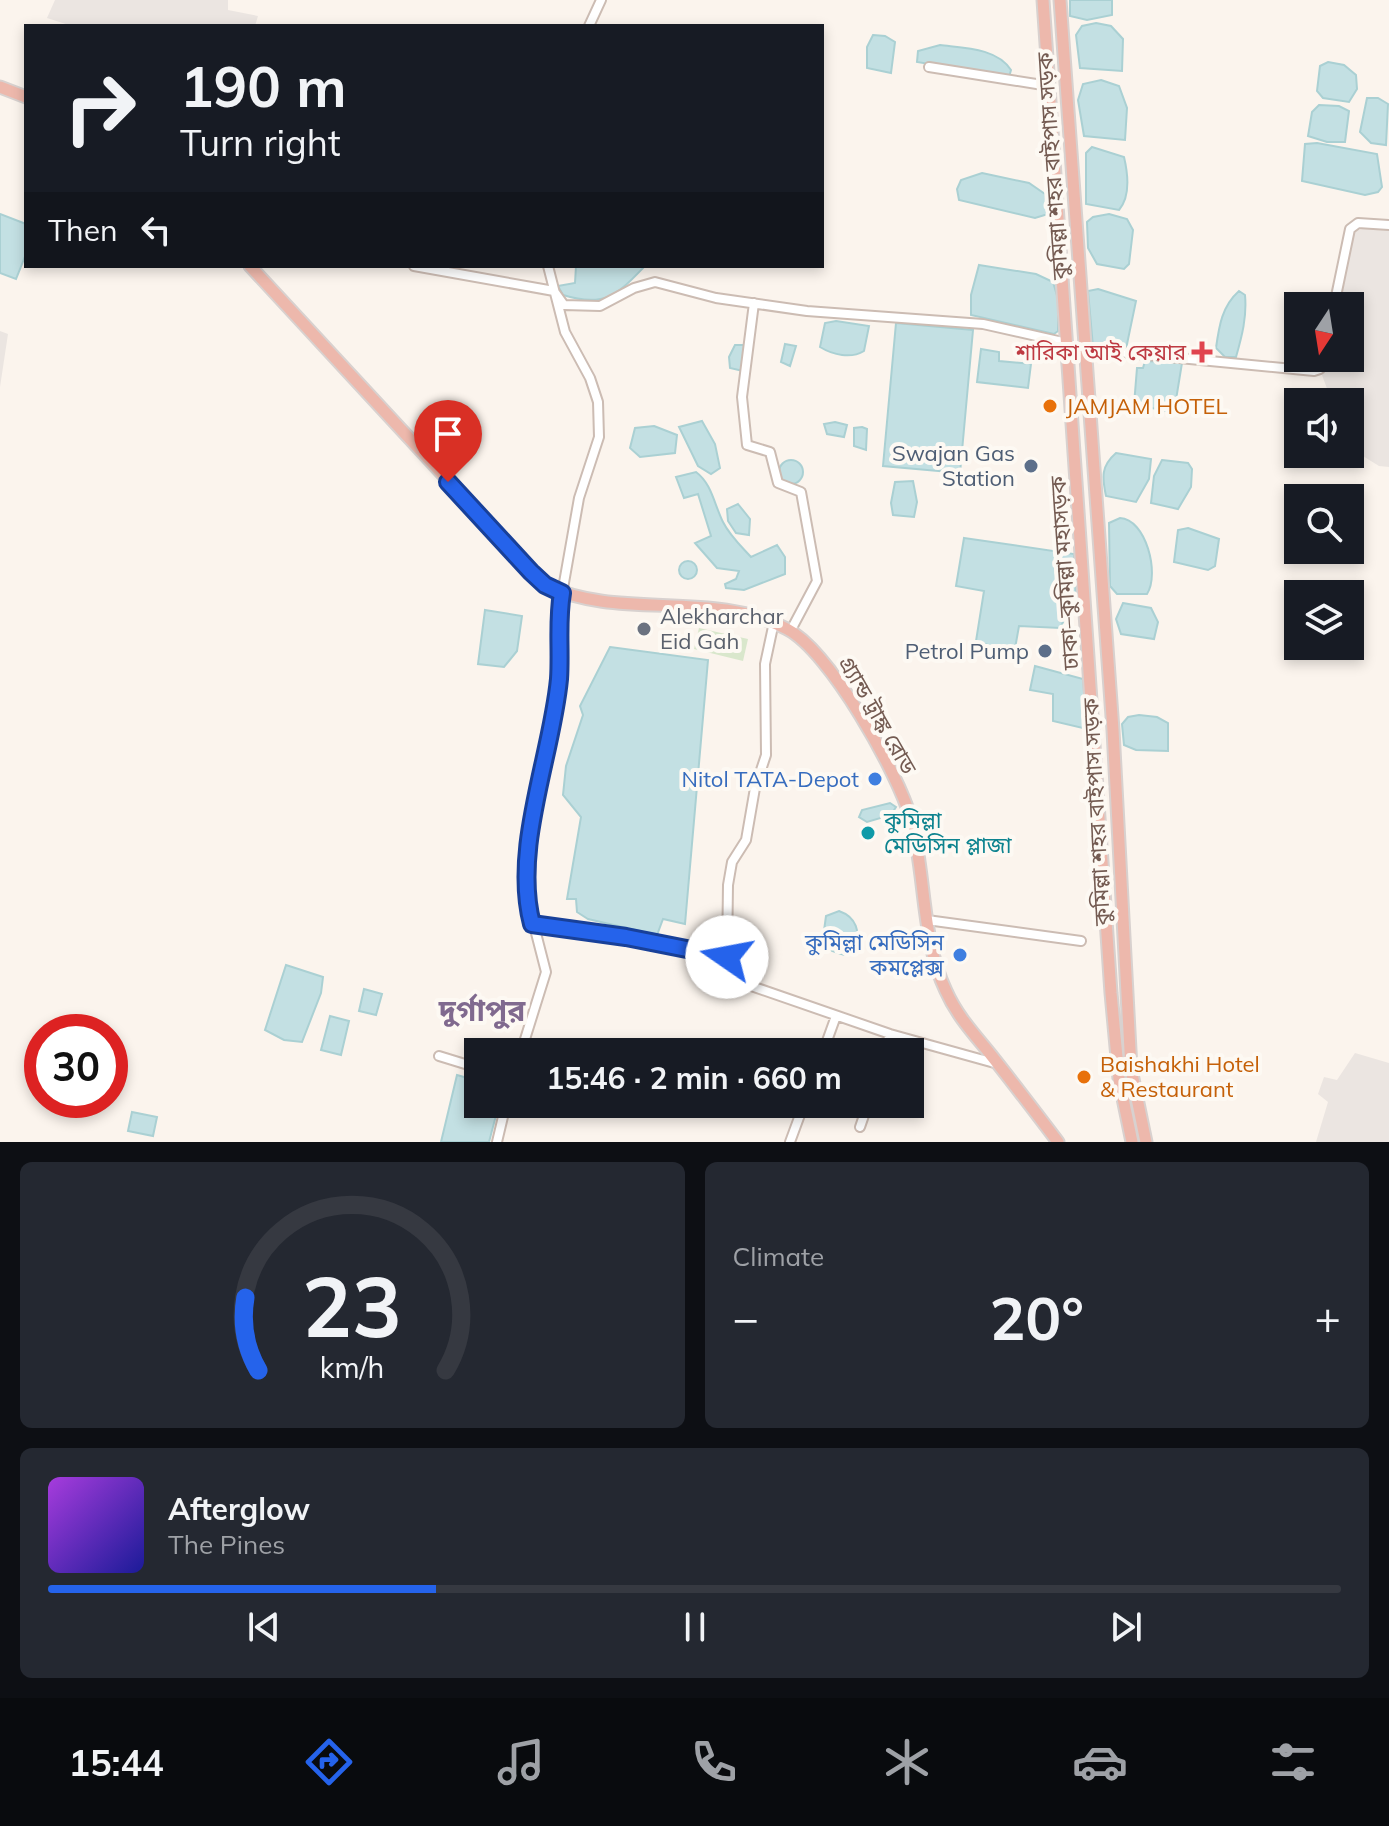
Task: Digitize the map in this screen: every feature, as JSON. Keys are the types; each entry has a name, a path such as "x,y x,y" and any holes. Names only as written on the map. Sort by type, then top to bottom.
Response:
{"highway":[{"name":"ঢাকা–কুমিল্লা মহাসড়ক","path":"1043,0 1111,993 1119,1079 1132,1142"},
{"name":"কুমিল্লা শহর বাইপাস সড়ক","path":"1060,0 1086,349 1131,1069 1146,1142"},
{"path":"0,87 24,96"},
{"name":"গ্র্যান্ড ট্রাঙ্ক রোড","path":"252,268 545,585 562,593 606,601 722,608 774,622 812,646 835,676 911,819 927,920 943,987 953,1007 1058,1142"}],"street":[{"path":"590,24 601,0"},
{"path":"929,67 1049,86"},
{"path":"1337,292 1350,229 1358,223 1389,225"},
{"path":"425,268 554,291 564,305 600,306 634,288 655,282 670,288 843,316 983,324 1067,343"},
{"path":"525,1038 546,972 528,902 530,853 559,679 562,593 579,498 599,437 598,402 590,378 565,332 548,268"},
{"path":"754,303 742,397 747,445 770,452 778,483 801,492 817,581 791,630"},
{"path":"1086,349 1284,368"},
{"path":"774,622 765,664 766,755 755,788 746,840 732,862 728,885 727,977 890,1034 999,1065"},
{"path":"927,920 1081,941"},
{"path":"532,924 626,937 727,957"},
{"path":"828,1038 836,1016"},
{"path":"889,1038 890,1034"},
{"path":"439,1056 464,1064"},
{"path":"497,1142 503,1118"},
{"path":"790,1142 799,1118"},
{"path":"860,1127 863,1118"}],"shaded area":[{"path":"55,0 228,0 228,10 258,16 256,24 66,24 47,18"},
{"path":"1367,228 1389,230 1389,467 1379,466 1364,457 1364,388 1327,388 1322,375 1323,372 1364,372 1364,292 1339,292 1353,231"},
{"path":"0,331 8,334 0,387"},
{"path":"1355,1053 1389,1063 1389,1142 1316,1142 1328,1102 1318,1094 1324,1077 1337,1080"}],"green space":[{"path":"699,628 748,639 743,661 694,649"}],"water":[{"path":"1070,0 1112,0 1112,15 1087,20 1070,16"},
{"path":"1096,23 1111,26 1123,39 1122,71 1080,68 1076,35 1082,26"},
{"path":"873,35 885,36 895,42 891,73 867,68 867,47"},
{"path":"940,45 989,53 1011,70 1009,77 917,62 918,51"},
{"path":"1328,62 1344,65 1356,75 1357,89 1349,102 1323,98 1317,91 1320,66"},
{"path":"1101,80 1119,86 1127,108 1125,140 1084,136 1078,100 1083,84"},
{"path":"1367,98 1378,98 1388,104 1386,145 1371,143 1360,132"},
{"path":"1319,105 1339,106 1349,111 1345,142 1327,142 1308,136 1312,112"},
{"path":"1317,143 1377,154 1382,187 1378,192 1365,195 1302,181 1305,144"},
{"path":"1092,147 1124,157 1127,192 1119,210 1086,204 1086,153"},
{"path":"982,173 1029,183 1045,194 1048,214 1035,218 959,200 957,189 961,180"},
{"path":"0,214 24,223 24,259 16,279 0,273"},
{"path":"1109,214 1127,219 1133,230 1129,264 1124,269 1097,264 1088,248 1087,222 1093,217"},
{"path":"979,265 1036,274 1053,282 1058,299 1058,331 1054,334 971,315 971,295"},
{"path":"576,268 643,268 618,291 600,299 577,299 563,295 558,286 575,283"},
{"path":"1098,289 1136,301 1126,349 1093,347 1088,291"},
{"path":"1239,291 1245,295 1242,334 1236,357 1225,357 1216,348 1218,332 1225,310"},
{"path":"836,321 869,326 864,351 842,355 820,347 825,323"},
{"path":"896,323 973,330 960,473 883,466"},
{"path":"785,344 796,346 790,366 781,362"},
{"path":"735,345 746,345 743,371 730,368 729,357"},
{"path":"981,349 999,352 999,361 1031,364 1028,388 977,382"},
{"path":"1145,361 1182,363 1174,412 1134,405 1137,368 1143,368"},
{"path":"702,421 715,444 720,468 711,474 698,466 679,427"},
{"path":"835,422 847,425 844,437 827,434 824,424"},
{"path":"654,426 677,435 675,453 640,457 630,448 635,428"},
{"path":"854,428 867,429 866,450 854,446"},
{"path":"1116,453 1151,459 1149,479 1136,502 1106,496 1104,472"},
{"path":"791,460 802,467 803,472 796,483 791,484 780,477 779,472 786,461"},
{"path":"1162,460 1188,463 1192,469 1191,487 1178,509 1151,503 1154,476"},
{"path":"696,472 709,488 723,522 736,541 751,557 777,545 785,557 785,574 744,590 726,588 725,584 736,579 739,571 717,568 695,543 711,536 698,494 684,498 676,477"},
{"path":"913,481 917,502 914,517 893,515 891,503 895,482"},
{"path":"738,504 750,519 749,535 736,533 728,521 727,509"},
{"path":"1120,518 1137,527 1148,549 1152,574 1147,594 1117,594 1110,586 1109,523"},
{"path":"1188,528 1219,539 1215,566 1208,570 1174,562 1178,530"},
{"path":"964,538 1074,554 1076,597 1060,628 1019,626 1014,654 976,641 984,591 956,586"},
{"path":"688,561 697,570 688,579 679,570"},
{"path":"1123,603 1151,608 1158,622 1154,639 1121,634 1116,619"},
{"path":"485,610 522,616 517,651 504,667 478,664"},
{"path":"610,647 708,660 685,924 663,919 657,935 588,919 577,912 576,899 567,899 581,817 563,795 566,766 583,715 580,706"},
{"path":"1035,666 1083,679 1087,729 1053,721 1053,694 1030,690"},
{"path":"1128,717 1157,717 1168,723 1168,751 1136,750 1124,745 1122,724"},
{"path":"890,803 896,807 891,815 867,822 859,817 862,810"},
{"path":"839,911 850,917 857,931 853,949 844,955 832,951 823,938 826,916"},
{"path":"286,965 323,977 321,993 302,1042 284,1040 265,1030"},
{"path":"364,989 382,994 376,1015 359,1011"},
{"path":"330,1016 349,1021 341,1055 321,1050"},
{"path":"457,1075 464,1077 464,1118 495,1118 489,1142 441,1142"},
{"path":"132,1112 157,1117 153,1136 128,1131"}],"place":[{"name":"শারিকা আই কেয়ার","path":"1202,352"},
{"name":"JAMJAM HOTEL","path":"1050,406"},
{"name":"Swajan Gas Station","path":"1031,466"},
{"name":"Alekharchar Eid Gah","path":"644,629"},
{"name":"Petrol Pump","path":"1045,651"},
{"name":"Nitol TATA-Depot","path":"875,779"},
{"name":"কুমিল্লা মেডিসিন প্লাজা","path":"868,833"},
{"name":"কুমিল্লা মেডিসিন কমপ্লেক্স","path":"960,955"},
{"name":"Baishakhi Hotel & Restaurant","path":"1084,1077"}],"district":[{"name":"দুর্গাপুর","path":"482,1010"}],"route":[{"path":"448,482 531,572 545,585 562,593 559,679 534,810 530,853 528,902 532,924 626,937 727,957"}]}
